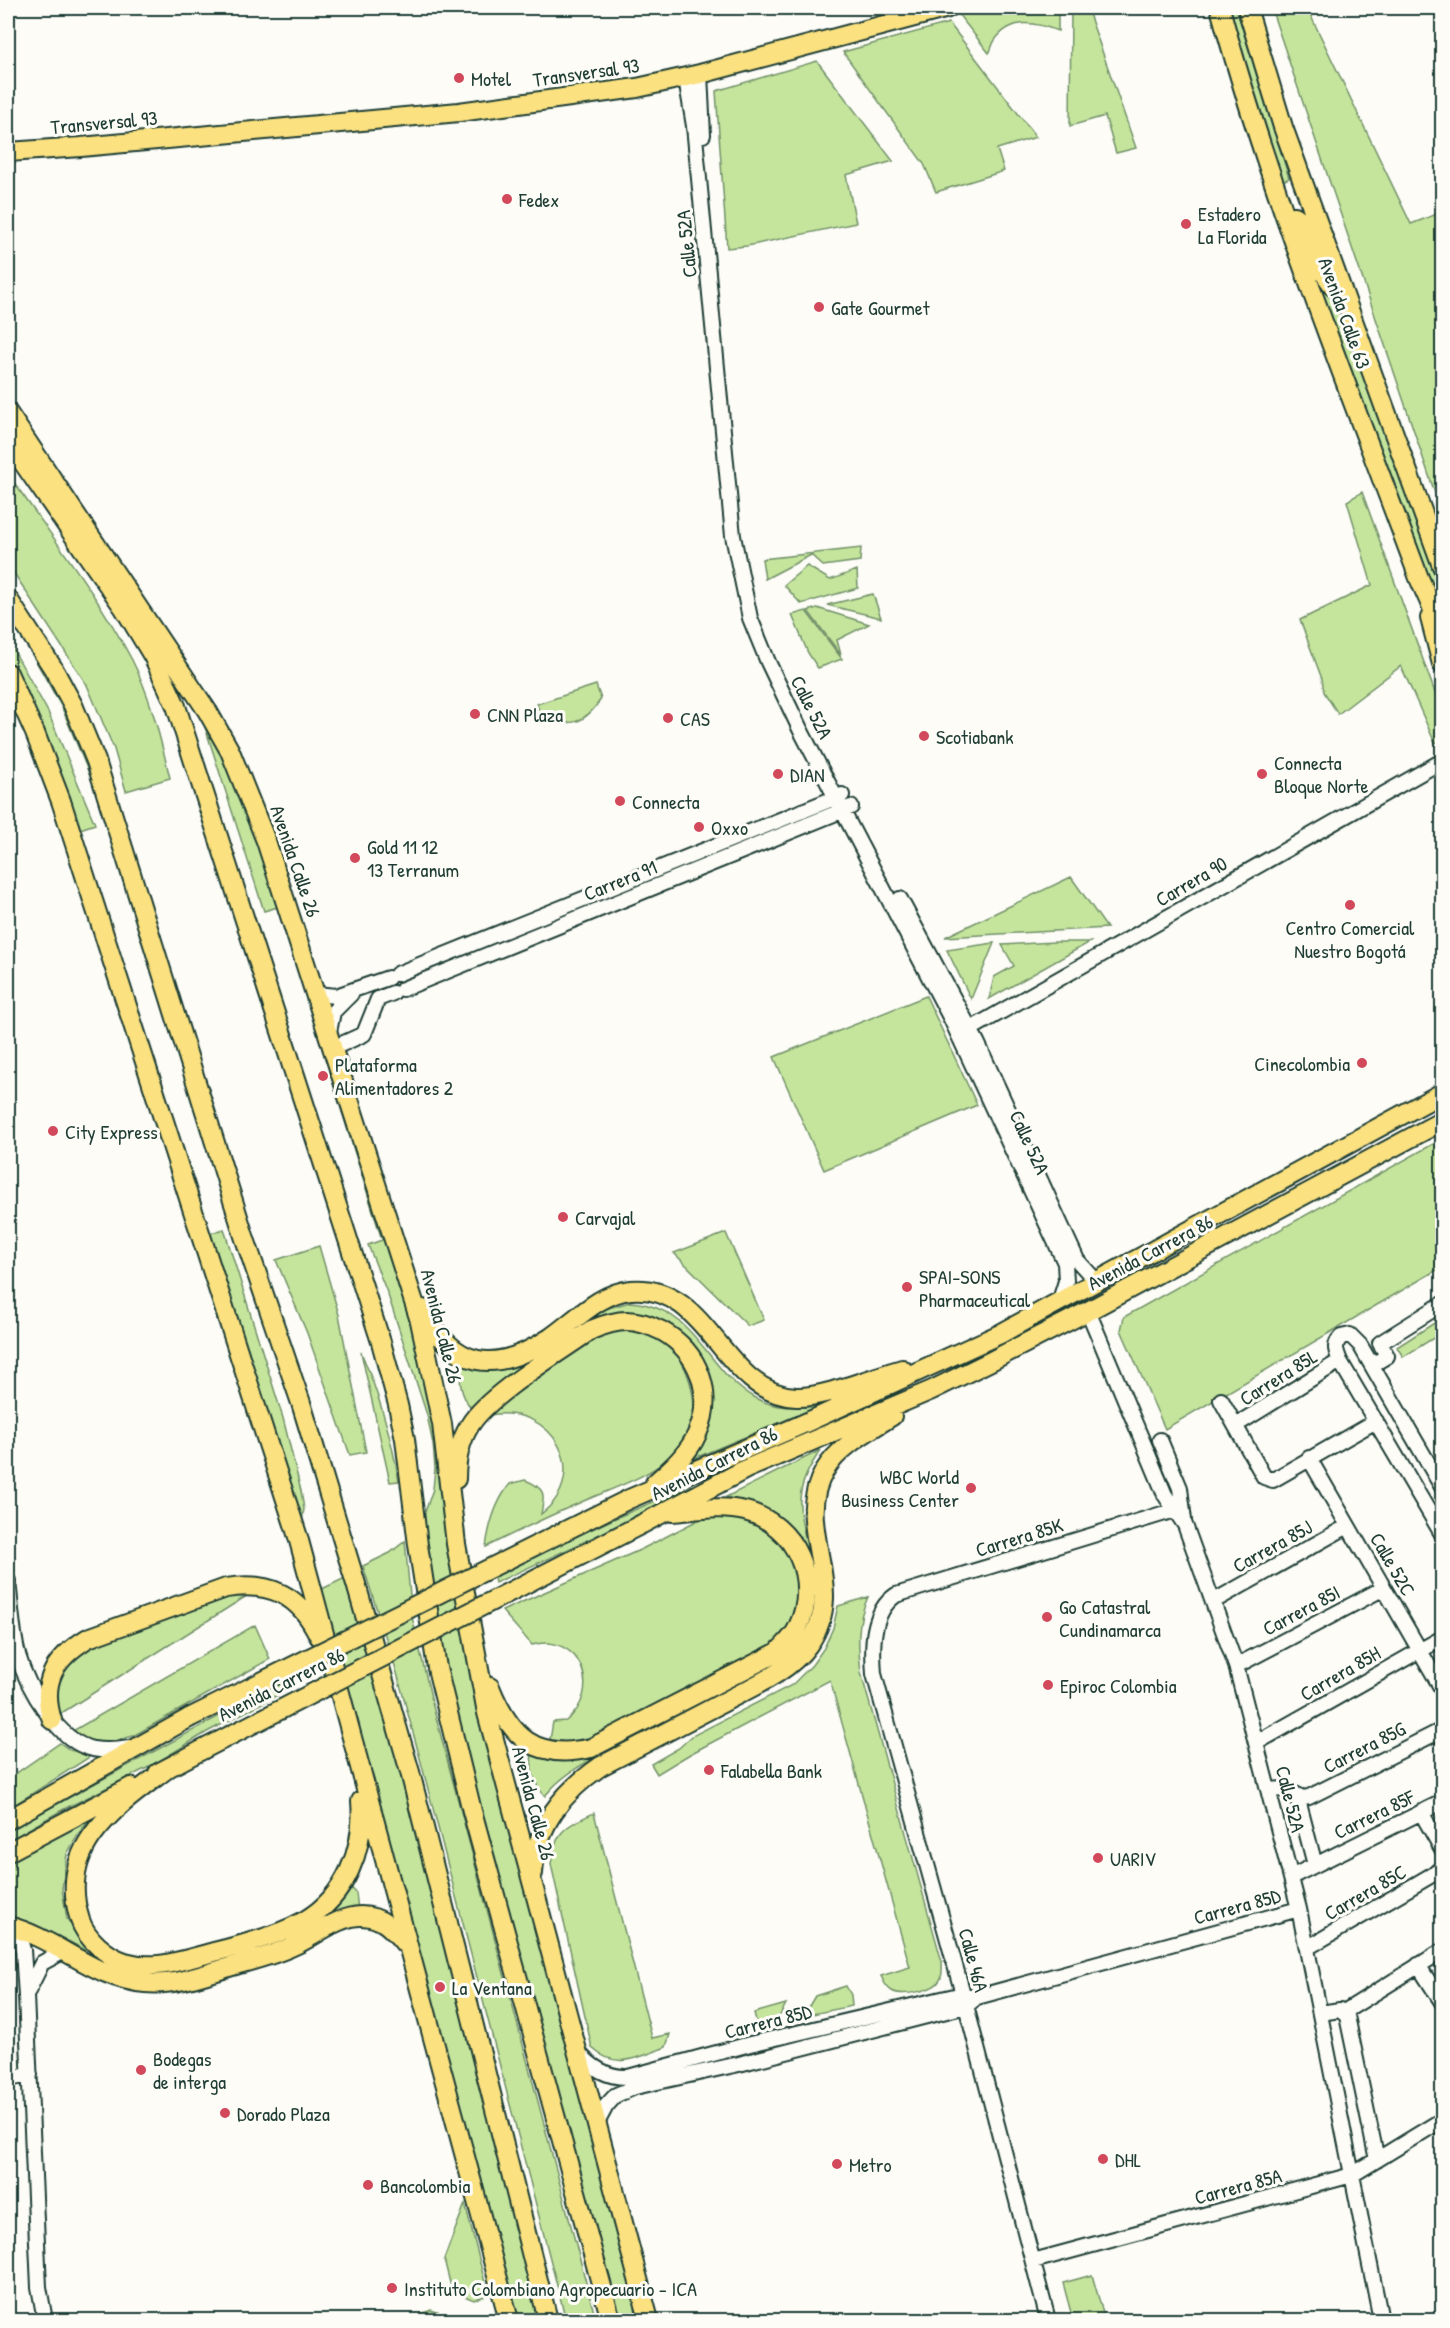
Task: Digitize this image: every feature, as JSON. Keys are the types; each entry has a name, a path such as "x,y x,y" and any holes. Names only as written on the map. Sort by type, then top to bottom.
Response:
{"main road":[{"name":"Transversal 93","path":"8,152 459,112 615,92 693,76 948,8"},
{"name":"Avenida Calle 63","path":"1220,8 1240,79 1286,217 1419,578 1443,630"},
{"name":"Avenida Calle 63","path":"1247,8 1276,106 1443,566"},
{"path":"1286,217 1295,216 1302,221 1319,266 1347,304"},
{"name":"Avenida Calle 26","path":"8,413 208,712 230,751 266,841 408,1282 429,1358 442,1424 456,1544 487,1713 649,2320"},
{"path":"8,441 124,608 153,656 176,706 348,1239 381,1342 398,1405 410,1471 418,1545 437,1668 472,1811 611,2320"},
{"path":"1419,578 1443,664"},
{"path":"8,599 53,668 73,705 96,761 244,1236 301,1403 413,1784 548,2320"},
{"path":"8,674 35,733 61,801 298,1537 509,2320"},
{"name":"Avenida Carrera 86","path":"8,1820 132,1748 189,1718 637,1496 962,1353 1059,1303 1443,1093"},
{"name":"Avenida Carrera 86","path":"8,1852 746,1469 932,1390 1088,1311 1443,1121"},
{"path":"408,1282 432,1327 446,1344 461,1355 481,1360 504,1359 517,1355 549,1338 611,1295 633,1290 659,1292 676,1299 698,1318 751,1379 771,1391 790,1396 817,1395 962,1353"},
{"path":"456,1544 458,1458 470,1425 484,1408 591,1330 607,1324 628,1321 653,1326 674,1338 685,1349 702,1377 704,1410 698,1434 681,1458 637,1496"},
{"path":"532,1887 538,1842 544,1828 561,1801 582,1780 601,1766 774,1675 807,1647 823,1613 825,1596 824,1576 813,1521 814,1500 825,1470 836,1455 864,1434 932,1390"},
{"path":"474,1645 498,1708 515,1733 529,1744 561,1753 591,1748 778,1652 797,1629 807,1595 806,1576 800,1558 783,1532 760,1516 732,1509 664,1513"},
{"path":"52,1720 48,1694 51,1675 63,1656 74,1647 88,1638 226,1588 247,1585 262,1586 288,1597 310,1619 332,1665"},
{"path":"168,1768 105,1817 91,1834 76,1869 75,1903 81,1925 97,1945 110,1955 125,1962 146,1966 164,1966 289,1929 310,1917 330,1900 349,1873 358,1847 362,1819 358,1763"},
{"path":"13,1927 107,1974 147,1984 185,1980 271,1955 351,1917 373,1917 382,1921 394,1930 408,1947"}],"street":[{"name":"Calle 52A","path":"693,76 694,126 733,536 750,618 768,662 844,802 964,1033 1077,1260 1097,1282"},
{"name":"Carrera 90","path":"964,1033 1443,761"},
{"name":"Carrera 91","path":"316,994 333,997 355,990 844,802"},
{"name":"Carrera 91","path":"378,999 844,802"},
{"path":"331,1041 364,1034 378,999 373,983"},
{"name":"Carrera 91","path":"331,1041 333,1012 355,990"},
{"name":"Calle 52A","path":"964,1033 1065,1263 1066,1281 1059,1303"},
{"path":"1372,1365 1387,1356 1380,1343 1443,1304"},
{"name":"Calle 52A","path":"1088,1311 1165,1495 1185,1525 1236,1666 1299,1909 1381,2320"},
{"path":"1443,1487 1356,1339 1350,1335 1341,1336 1335,1350 1340,1361 1443,1534"},
{"name":"Carrera 85L","path":"1236,1425 1340,1361"},
{"path":"1221,1400 1264,1478 1268,1480 1273,1480 1376,1421"},
{"path":"1160,1440 1180,1488 1185,1525"},
{"name":"Calle 52C","path":"1309,1458 1443,1689"},
{"name":"Carrera 85K","path":"882,1611 887,1601 897,1595 1175,1510"},
{"name":"Carrera 85J","path":"1214,1601 1348,1526"},
{"path":"8,1581 15,1643 21,1663 52,1720 77,1744 94,1749 132,1748"},
{"name":"Carrera 85I","path":"1236,1666 1384,1588"},
{"name":"Calle 46A","path":"882,1611 873,1641 874,1674 969,1999 1048,2320"},
{"name":"Carrera 85H","path":"1256,1743 1443,1638"},
{"name":"Carrera 85G","path":"1269,1790 1284,1789 1303,1798 1309,1797 1443,1730"},
{"path":"1297,1796 1316,1865"},
{"name":"Carrera 85F","path":"1291,1877 1443,1802"},
{"path":"1421,1812 1443,1849"},
{"name":"Carrera 85C","path":"1307,1948 1443,1869"},
{"name":"Carrera 85D","path":"597,2123 606,2106 616,2095 635,2087 728,2066 1299,1909"},
{"path":"13,1927 23,1950 27,1996 39,2287 45,2320"},
{"path":"27,1996 42,1963 63,1951"},
{"path":"1344,2012 1418,1965 1443,1952"},
{"path":"1418,1965 1443,2002"},
{"name":"Carrera 85D","path":"577,2050 597,2070 617,2078 628,2077 750,2044 969,1999"},
{"path":"1320,2013 1340,2010 1347,2016 1377,2160"},
{"path":"8,2079 30,2076"},
{"name":"Carrera 85A","path":"1033,2261 1352,2175 1443,2120"}],"green space":[{"path":"978,8 1058,8 1058,31 1041,25 1016,25 1002,33 994,42 989,53 958,14"},
{"path":"1071,8 1087,8 1136,148 1116,153 1105,116 1070,126"},
{"path":"1227,8 1236,8 1289,178 1283,181 1250,84"},
{"path":"1271,8 1307,8 1411,224 1442,212 1442,514"},
{"path":"949,23 1036,137 997,149 1004,171 936,192 924,164 843,52"},
{"path":"817,61 893,161 846,175 856,223 747,246 727,248 716,91"},
{"path":"1297,225 1331,287 1442,591 1442,611"},
{"path":"8,474 89,588 132,660 150,703 170,778 126,791 114,749 87,685 8,564"},
{"path":"1362,492 1442,712 1442,740 1435,743 1401,666 1338,714 1324,692 1322,679 1300,620 1372,585 1347,501"},
{"path":"861,548 860,561 823,566 811,555 765,579 762,559"},
{"path":"807,566 830,580 857,570 858,588 801,604 784,585"},
{"path":"873,594 881,618 827,605"},
{"path":"817,608 869,624 837,640 841,655 808,611"},
{"path":"806,611 842,659 818,668 808,653 792,615"},
{"path":"19,624 76,724 97,793 62,708 17,627"},
{"path":"8,640 48,712 95,824 80,829 208,1234 224,1229 283,1418 304,1509 301,1527 31,710 8,661"},
{"path":"596,685 601,699 595,708 582,719 568,723 541,718 537,704"},
{"path":"196,699 255,823 427,1369 442,1481 590,2128 639,2320 620,2320 476,1791 438,1641 422,1521 433,1489 435,1468 433,1444 427,1415 388,1295 368,1245 382,1240 278,907 264,911"},
{"path":"1071,877 1107,928 945,937"},
{"path":"1090,942 989,999 994,977 1014,966 1002,945"},
{"path":"994,943 971,999 947,950"},
{"path":"926,996 977,1105 824,1170 774,1057"},
{"path":"1442,1139 1442,1267 1165,1429 1121,1330 1124,1317"},
{"path":"726,1233 764,1320 748,1326 674,1253"},
{"path":"319,1246 339,1315 366,1452 350,1455 307,1333 276,1260"},
{"path":"630,1302 653,1306 671,1315 686,1327 738,1386 755,1398 778,1406 819,1406 690,1460 708,1427 691,1347 599,1318 580,1325 598,1311"},
{"path":"1442,1318 1442,1349 1435,1337 1403,1357 1397,1347"},
{"path":"632,1329 663,1342 682,1363 691,1386 694,1412 689,1433 677,1450 661,1464 641,1476 486,1547 494,1514 510,1484 525,1480 537,1486 543,1497 541,1514 556,1498 564,1480 564,1462 559,1445 548,1431 532,1420 512,1414 490,1415 487,1411 603,1331"},
{"path":"547,1350 471,1408 461,1387 461,1364 495,1368 515,1364"},
{"path":"361,1352 384,1415 399,1481 390,1482"},
{"path":"821,1450 805,1477 800,1500 802,1524 809,1554 792,1528 775,1514 755,1504 726,1497"},
{"path":"718,1474 618,1526 495,1583 493,1574"},
{"path":"716,1516 751,1521 770,1531 789,1555 797,1578 799,1605 784,1640 595,1743 549,1746 553,1722 566,1721 577,1709 583,1695 585,1680 581,1667 574,1655 563,1647 549,1643 532,1645 502,1611 642,1549 702,1518"},
{"path":"405,1541 412,1617 434,1710 596,2320 566,2320 421,1762 397,1673 363,1566 390,1553"},
{"path":"347,1577 380,1682 543,2320 519,2320 495,2246 320,1590"},
{"path":"235,1592 245,1597 60,1714 53,1688 57,1677 91,1642"},
{"path":"868,1597 860,1625 861,1673 942,1962 942,1976 937,1984 925,1990 910,1993 892,1991 881,1976 910,1967 830,1680 690,1754 657,1774 651,1764 679,1748 692,1736 792,1685 812,1665 824,1648 833,1628 838,1606"},
{"path":"255,1625 270,1659 133,1736 104,1744 92,1743 71,1732"},
{"path":"284,1681 289,1689 207,1732 151,1766 64,1809 8,1841 8,1832 22,1823"},
{"path":"60,1743 70,1750 91,1756 8,1809 8,1779"},
{"path":"532,1752 568,1758 604,1753 572,1771 545,1796 533,1776"},
{"path":"95,1813 79,1833 67,1854 62,1889 67,1919 92,1953 36,1925 8,1916 8,1865 46,1839"},
{"path":"594,1813 652,2038 670,2034 666,2047 628,2060 610,2059 592,2048 551,1864 556,1844 563,1831"},
{"path":"350,1886 356,1893 358,1910 328,1920 325,1914"},
{"path":"846,1986 851,1995 852,2006 803,2016 815,1996"},
{"path":"786,2004 779,2017 757,2024 754,2013"},
{"path":"465,2204 488,2294 474,2300 452,2291 444,2259"},
{"path":"1092,2275 1105,2320 1073,2320 1063,2283"},
{"path":"431,2310 462,2320 414,2320 413,2317"}],"place":[{"name":"Motel","path":"459,78"},
{"name":"Fedex","path":"507,199"},
{"name":"Estadero La Florida","path":"1186,224"},
{"name":"Gate Gourmet","path":"819,307"},
{"name":"CNN Plaza","path":"475,714"},
{"name":"CAS","path":"668,718"},
{"name":"Scotiabank","path":"924,736"},
{"name":"DIAN","path":"778,774"},
{"name":"Connecta Bloque Norte","path":"1262,774"},
{"name":"Connecta","path":"620,801"},
{"name":"Oxxo","path":"699,827"},
{"name":"Gold 11 12 13 Terranum","path":"355,858"},
{"name":"Centro Comercial Nuestro Bogotá","path":"1350,905"},
{"name":"Cinecolombia","path":"1362,1063"},
{"name":"Plataforma Alimentadores 2","path":"323,1076"},
{"name":"City Express","path":"53,1131"},
{"name":"Carvajal","path":"563,1217"},
{"name":"SPAI-SONS Pharmaceutical","path":"907,1287"},
{"name":"WBC World Business Center","path":"971,1488"},
{"name":"Go Catastral Cundinamarca","path":"1047,1617"},
{"name":"Epiroc Colombia","path":"1048,1685"},
{"name":"Falabella Bank","path":"709,1770"},
{"name":"UARIV","path":"1098,1858"},
{"name":"La Ventana","path":"440,1987"},
{"name":"Bodegas de interga","path":"141,2070"},
{"name":"Dorado Plaza","path":"225,2113"},
{"name":"DHL","path":"1103,2159"},
{"name":"Metro","path":"837,2164"},
{"name":"Bancolombia","path":"368,2185"},
{"name":"Instituto Colombiano Agropecuario - ICA","path":"392,2288"}]}
